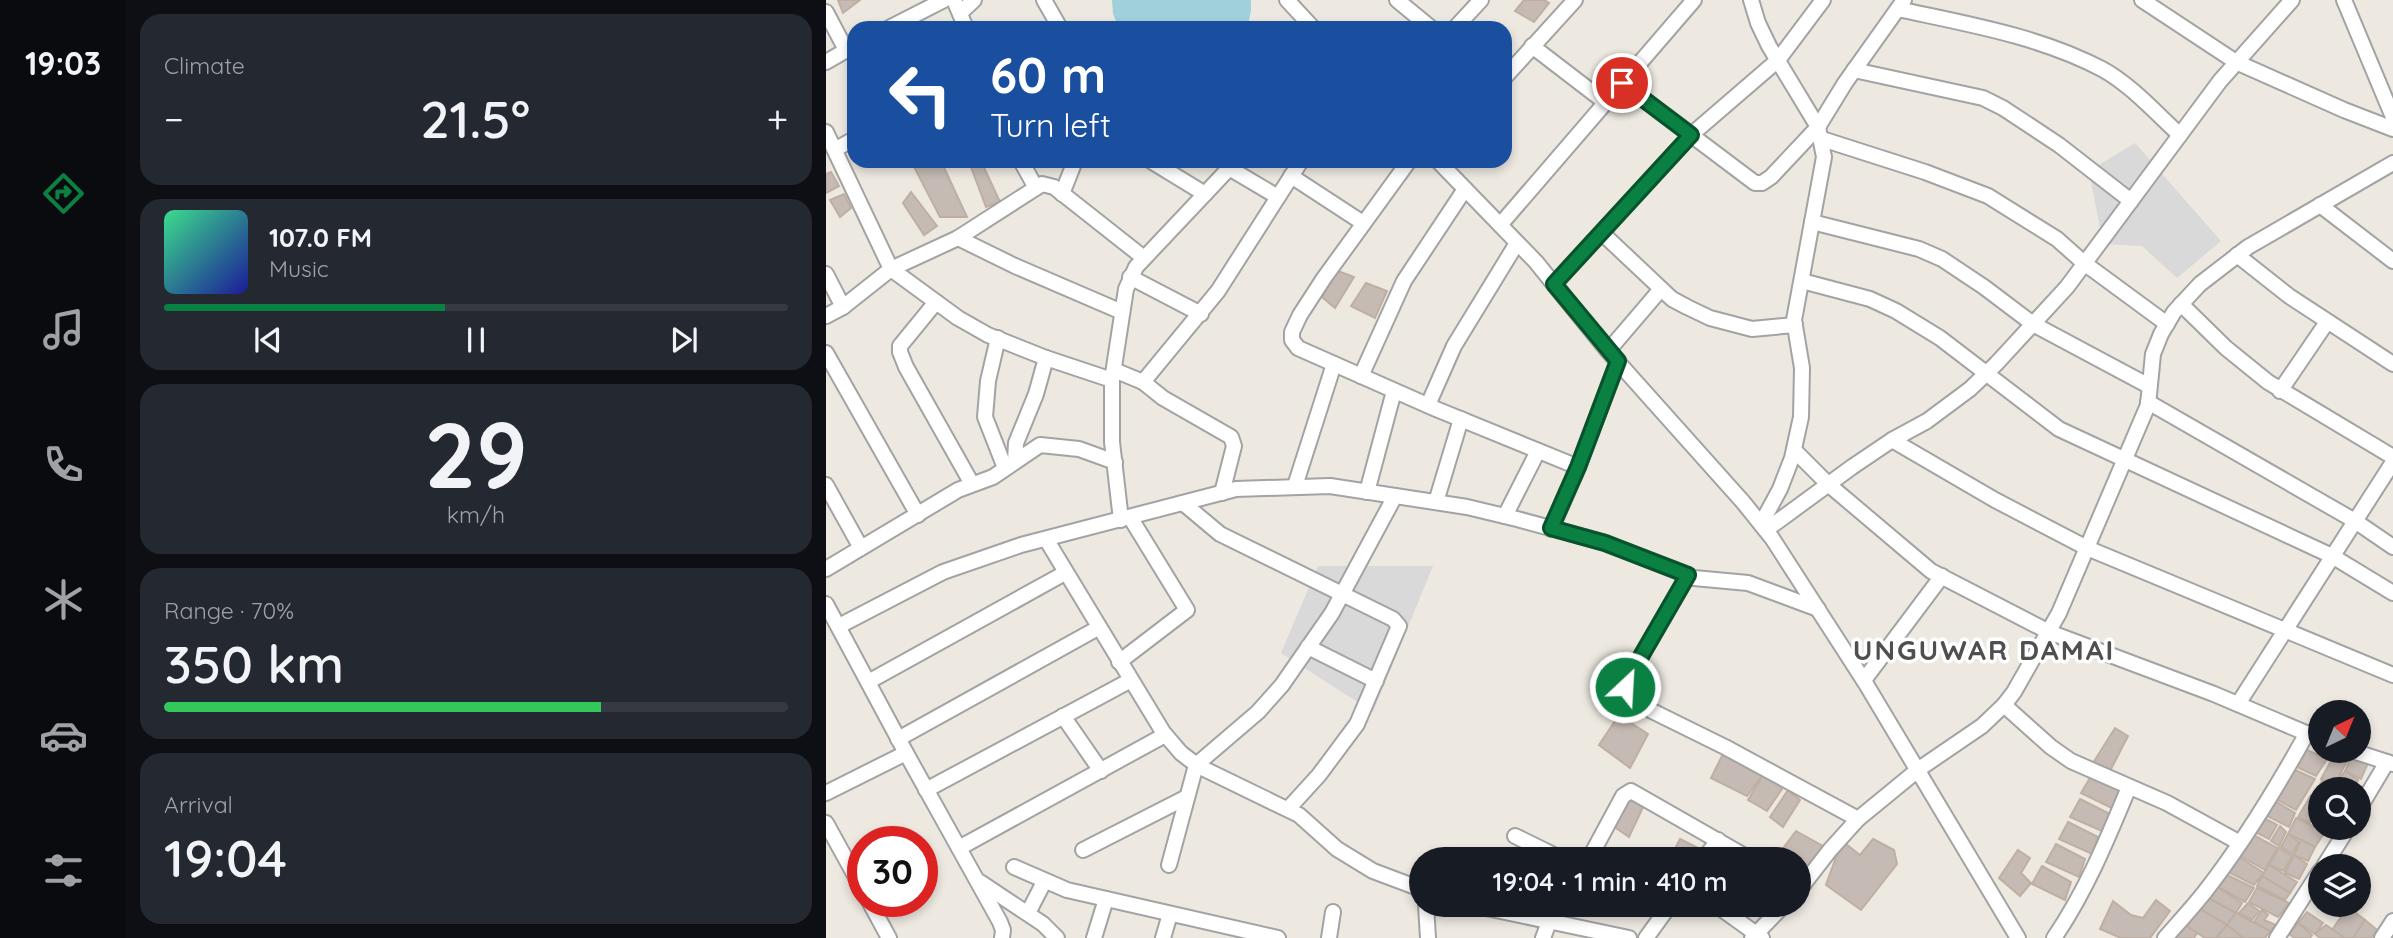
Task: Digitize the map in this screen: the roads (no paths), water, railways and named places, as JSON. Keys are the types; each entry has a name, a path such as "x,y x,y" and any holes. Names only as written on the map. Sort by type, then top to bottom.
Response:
{"street":[{"path":"903,21 944,0"},
{"path":"957,6 974,0"},
{"path":"1044,0 1056,21"},
{"path":"1287,0 1306,21"},
{"path":"1397,0 1422,21"},
{"path":"1462,21 1481,0"},
{"path":"1512,69 1575,0"},
{"path":"1500,225 1694,0"},
{"path":"1751,0 1758,23 1820,133 1824,157 1795,325 1802,368 1801,417 1794,450 1764,527"},
{"path":"1554,284 1691,135 1778,60 1822,0"},
{"path":"2142,0 2236,62 2393,129"},
{"path":"2344,0 2393,117"},
{"path":"1764,527 1892,440 1927,421 1970,389 1985,374 2067,287 2236,62 2287,2"},
{"path":"1622,83 1755,183 1762,183 1820,133 1854,70 1901,4 2013,35 2104,70 2180,135"},
{"path":"826,12 847,44"},
{"path":"1532,46 1605,102"},
{"path":"826,62 847,50"},
{"path":"1854,70 1983,98 2059,145 2131,201"},
{"path":"826,132 891,269 958,318 998,338 1046,358 1143,382 1163,398 1227,433 1234,440 1222,492"},
{"path":"1820,133 1988,196 2057,239 2084,263 2167,324"},
{"path":"836,149 847,143"},
{"path":"1811,874 1858,819 1919,769 1982,726 2004,705 2049,632 2087,548 2148,402 2153,354 2167,324 2181,304 2200,284 2236,255 2393,163"},
{"path":"1025,168 1036,188"},
{"path":"1062,194 1072,168"},
{"path":"1162,168 1205,194"},
{"path":"1172,174 1177,168"},
{"path":"1119,662 1187,610 1126,518 1112,442 1113,375 1122,312 1130,277 1144,258 1230,168"},
{"path":"1237,168 1278,197"},
{"path":"1143,382 1201,314 1297,168"},
{"path":"1404,168 1324,278 1292,332 1292,340 1298,348 1394,391 1578,467"},
{"path":"1445,168 1554,284 1613,356 1764,527 1864,680 2018,938"},
{"path":"1292,176 1363,223"},
{"path":"826,316 843,307 891,269 958,238 1046,184 1144,258"},
{"path":"1361,376 1404,281 1465,189"},
{"path":"2320,205 2393,261"},
{"path":"1812,222 1919,248 1942,259 2033,324 2149,386"},
{"path":"1602,233 1672,299 1710,318 1752,329 1795,325"},
{"path":"958,238 1014,266 1122,312"},
{"path":"1428,405 1454,346 1517,243"},
{"path":"2236,255 2289,296 2393,364"},
{"path":"826,274 843,307"},
{"path":"1130,277 1201,314"},
{"path":"1801,281 1870,299 1896,311 1940,338 2059,429 2332,556 2393,593"},
{"path":"1551,528 1578,467 1613,356 1661,289"},
{"path":"936,302 900,346 900,352 972,484"},
{"path":"2181,304 2226,348 2280,391 2393,460 2238,704"},
{"path":"2280,391 2327,322"},
{"path":"998,338 988,381 985,417 1010,465"},
{"path":"826,353 918,515"},
{"path":"1010,465 1046,358"},
{"path":"1295,486 1334,364"},
{"path":"1367,492 1394,391"},
{"path":"2148,402 2355,521 2393,547"},
{"path":"1436,502 1461,419"},
{"path":"1892,440 1995,500 2087,548 2393,675"},
{"path":"826,569 972,484 993,477 1040,445 1079,449 1115,462"},
{"path":"1794,450 1828,484 1909,554 1942,576 2049,632 2308,733"},
{"path":"1505,516 1538,451"},
{"path":"826,485 861,548"},
{"path":"839,626 943,572 972,561 1222,492 1295,486 1330,486 1436,502 1505,516 1605,543 1688,575 1748,583 1818,610"},
{"path":"1169,865 1196,765 1258,712 1282,685 1342,594 1395,496"},
{"path":"1183,503 1220,534 1393,619 1399,626 1348,739 1289,809"},
{"path":"1046,539 1098,628 1166,735 1196,765 1289,809 1337,849 1373,871 1409,884"},
{"path":"868,682 1065,573"},
{"path":"1688,575 1625,684 1627,691 1652,711 1858,819"},
{"path":"1864,680 1942,576"},
{"path":"826,604 1000,922 1002,938"},
{"path":"898,738 1098,628"},
{"path":"1308,647 1376,681"},
{"path":"926,790 1131,680"},
{"path":"2004,705 2071,761 2168,803 2240,843"},
{"path":"1063,716 1101,771"},
{"path":"959,848 1166,735"},
{"path":"2165,938 2206,891 2308,744"},
{"path":"826,793 906,753"},
{"path":"2371,757 2390,763 2371,792"},
{"path":"2054,938 2075,908 2092,874 2129,787"},
{"path":"1595,847 1623,796 1631,791 1729,847"},
{"path":"1083,849 1187,797"},
{"path":"826,823 847,861"},
{"path":"1515,836 1538,847"},
{"path":"1713,847 1718,841"},
{"path":"1014,867 1044,882 1106,899 1278,938"},
{"path":"976,879 1028,913 1057,938"},
{"path":"1028,913 1044,882"},
{"path":"2277,938 2308,890"},
{"path":"1094,938 1106,899"},
{"path":"1329,938 1333,912"},
{"path":"1163,938 1170,914"},
{"path":"878,917 889,938"},
{"path":"1427,917 1428,938"},
{"path":"1526,917 1629,938"},
{"path":"1543,938 1553,917"},
{"path":"1646,938 1662,917"},
{"path":"1731,917 1757,937 1774,917"},
{"path":"2382,938 2393,921"}],"water":[{"path":"1112,0 1251,0 1249,21 1116,21"}],"district":[{"name":"UNGUWAR DAMAI","path":"1984,650"}]}
